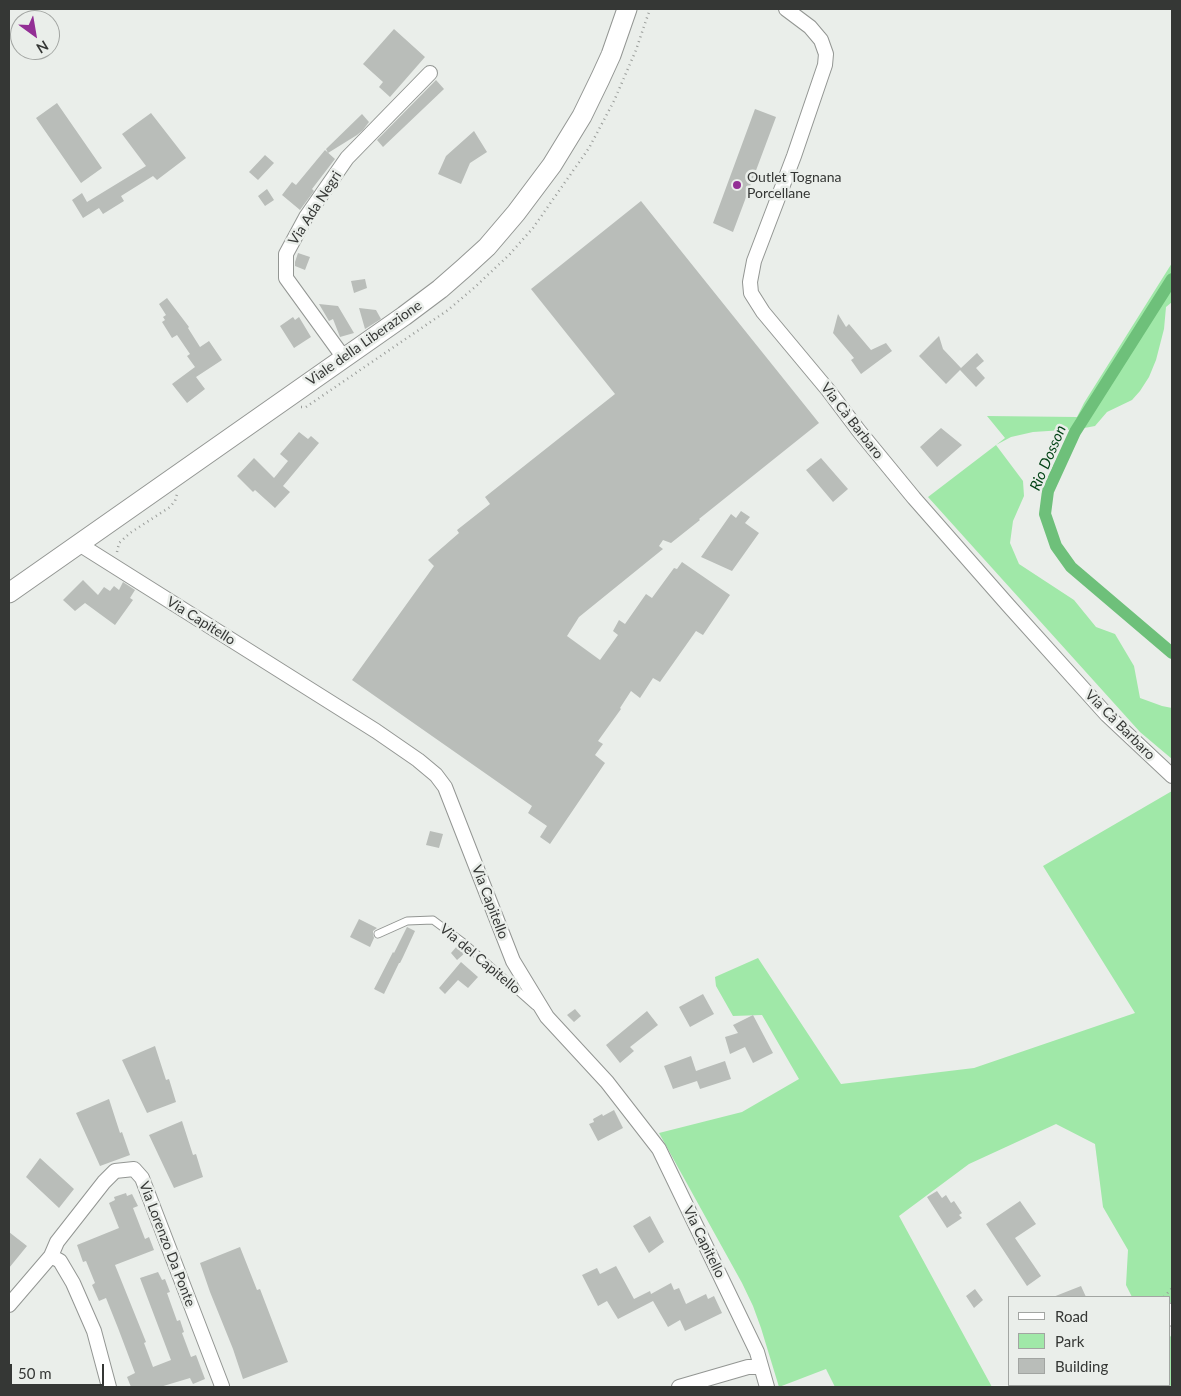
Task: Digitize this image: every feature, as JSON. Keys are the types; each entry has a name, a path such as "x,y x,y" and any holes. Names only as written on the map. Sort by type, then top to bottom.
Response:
{"street":[{"name":"Viale della Liberazione","path":"9,593 440,289 487,246 516,213 552,166 582,116 611,55 627,9"},
{"name":"Via Cà Barbaro","path":"786,9 810,27 821,40 826,54 825,65 794,156 754,261 750,282 752,293 763,312 914,498 1107,715 1172,776"},
{"name":"Via Ada Negri","path":"344,358 286,278 286,254 306,217 347,158 430,73"},
{"name":"Via Capitello","path":"79,544 376,731 436,775 445,787 513,961 547,1017 607,1082 659,1149 757,1352 767,1387"},
{"name":"Via Lorenzo Da Ponte","path":"9,1305 52,1256 57,1242 104,1182 115,1171 134,1169 142,1178 221,1387"},
{"path":"52,1256 60,1261 73,1283 94,1330 109,1387"},
{"path":"679,1387 748,1367 761,1367"}],"lane":[{"name":"Via del Capitello","path":"378,934 407,921 433,920 464,942 547,1017"}],"green space":[{"path":"1172,263 1172,302 1166,307 1164,329 1156,360 1149,377 1132,400 1107,412 1095,426 1033,432 1011,437 996,445 1005,438 987,416 1077,417"},
{"path":"996,445 1023,481 1024,496 1013,521 1010,543 1019,564 1074,600 1096,627 1115,634 1134,666 1140,698 1172,708 1172,759 1140,732 928,497"},
{"path":"1172,791 1172,1301 1171,1296 1132,1296 1126,1285 1128,1250 1103,1207 1095,1144 1056,1124 969,1164 899,1216 992,1387 835,1387 826,1369 779,1387 753,1306 659,1133 742,1112 799,1079 762,1015 733,1016 716,986 715,977 758,958 841,1084 974,1068 1135,1013 1043,866"},
{"path":"1172,1334 1172,1387 1125,1387 1171,1386"}],"building":[{"path":"394,29 425,57 390,97 379,87 383,82 363,64"},
{"path":"436,80 444,89 383,147 377,140"},
{"path":"57,103 102,168 81,183 36,118"},
{"path":"755,109 776,117 733,232 713,223"},
{"path":"151,113 186,158 157,180 153,176 121,196 124,201 103,214 99,208 83,218 72,200 82,193 87,202 146,166 122,134"},
{"path":"362,114 369,122 363,130 328,153 326,149"},
{"path":"474,131 487,152 470,163 461,184 438,174 446,156"},
{"path":"325,150 335,159 312,189 314,191 300,210 282,195 292,182 296,185"},
{"path":"265,155 274,163 258,180 249,172"},
{"path":"267,189 274,200 265,206 258,196"},
{"path":"641,201 819,423 671,543 663,540 659,546 663,549 579,617 567,636 600,660 618,635 613,631 619,620 625,624 646,594 652,598 674,568 677,569 682,562 730,595 703,635 696,631 660,682 653,678 640,698 631,691 621,709 598,741 603,744 595,755 605,763 550,844 540,837 547,826 528,813 532,806 352,680 434,566 428,560 459,533 457,530 490,504 485,497 615,394 531,289"},
{"path":"298,253 310,257 305,270 295,266"},
{"path":"365,279 367,288 354,293 351,281"},
{"path":"167,298 189,327 200,347 209,341 222,360 196,377 205,389 187,403 172,384 195,367 187,356 190,354 177,335 172,338 162,322 165,320 163,317 166,315 159,304"},
{"path":"319,304 338,306 354,333 340,337 333,319 329,321"},
{"path":"359,308 376,310 381,319 365,329"},
{"path":"838,314 846,327 849,324 871,350 886,343 892,351 861,374 851,360 854,358 833,333"},
{"path":"293,317 295,320 299,317 311,337 294,348 280,326"},
{"path":"939,336 943,349 961,368 977,353 984,361 976,368 985,378 976,387 960,370 946,384 919,356"},
{"path":"941,428 962,445 937,467 920,447"},
{"path":"299,432 308,439 311,436 319,443 283,486 290,492 275,508 255,490 253,492 237,476 254,458 274,478 288,461 280,454"},
{"path":"821,458 848,489 833,502 806,470"},
{"path":"741,511 750,517 745,523 759,533 732,571 701,557 731,514 736,518"},
{"path":"83,580 98,595 104,587 110,591 114,586 119,590 123,582 135,590 130,598 133,600 115,625 85,603 75,611 63,600"},
{"path":"430,831 443,834 439,848 426,845"},
{"path":"359,919 377,928 373,931 374,938 370,947 350,937"},
{"path":"407,927 415,931 384,994 374,989"},
{"path":"458,945 465,953 457,960 451,953"},
{"path":"461,962 478,977 468,988 458,980 445,994 439,988"},
{"path":"703,994 714,1014 690,1027 679,1007"},
{"path":"575,1009 581,1016 574,1022 567,1015"},
{"path":"647,1011 658,1025 630,1047 634,1051 620,1063 606,1045"},
{"path":"753,1015 773,1053 753,1063 745,1047 730,1054 725,1037 738,1033 733,1025"},
{"path":"155,1046 166,1080 169,1079 176,1102 147,1113 122,1060"},
{"path":"691,1056 696,1071 725,1061 731,1079 700,1089 697,1081 673,1089 664,1066"},
{"path":"109,1099 120,1133 122,1132 130,1155 100,1166 76,1113"},
{"path":"614,1110 623,1128 598,1141 589,1124 594,1122 593,1119"},
{"path":"182,1121 193,1155 196,1154 203,1177 174,1188 149,1135"},
{"path":"40,1158 74,1189 59,1208 26,1177"},
{"path":"937,1191 942,1198 946,1195 951,1203 954,1201 962,1213 959,1215 962,1218 947,1228 927,1197"},
{"path":"126,1193 127,1196 132,1194 138,1206 133,1208 145,1239 149,1237 154,1250 115,1265 146,1342 144,1343 153,1367 171,1360 140,1278 158,1272 162,1280 165,1279 170,1292 167,1293 177,1321 180,1320 184,1332 182,1333 191,1357 196,1355 205,1379 193,1384 190,1378 160,1387 131,1387 127,1377 135,1373 118,1328 106,1298 99,1301 92,1285 95,1283 86,1261 83,1262 77,1245 119,1228 109,1203 115,1200 114,1197"},
{"path":"1020,1201 1036,1224 1015,1238 1041,1276 1027,1286 986,1224"},
{"path":"650,1216 664,1242 649,1253 633,1226"},
{"path":"9,1232 27,1246 9,1268"},
{"path":"240,1247 257,1290 260,1289 288,1362 243,1379 200,1263"},
{"path":"616,1266 634,1299 650,1291 651,1294 671,1283 674,1290 679,1288 686,1304 706,1294 708,1299 714,1296 722,1313 685,1331 680,1320 668,1327 653,1301 618,1319 607,1301 598,1306 582,1275 597,1268 600,1274"},
{"path":"1081,1286 1086,1296 1056,1296"},
{"path":"975,1289 983,1300 974,1308 966,1296"}],"waterway":[{"name":"Rio Dosson","path":"1172,279 1075,432 1048,491 1045,514 1056,546 1071,567 1172,653"}],"place":[{"name":"Outlet Tognana Porcellane","path":"737,185"}]}
